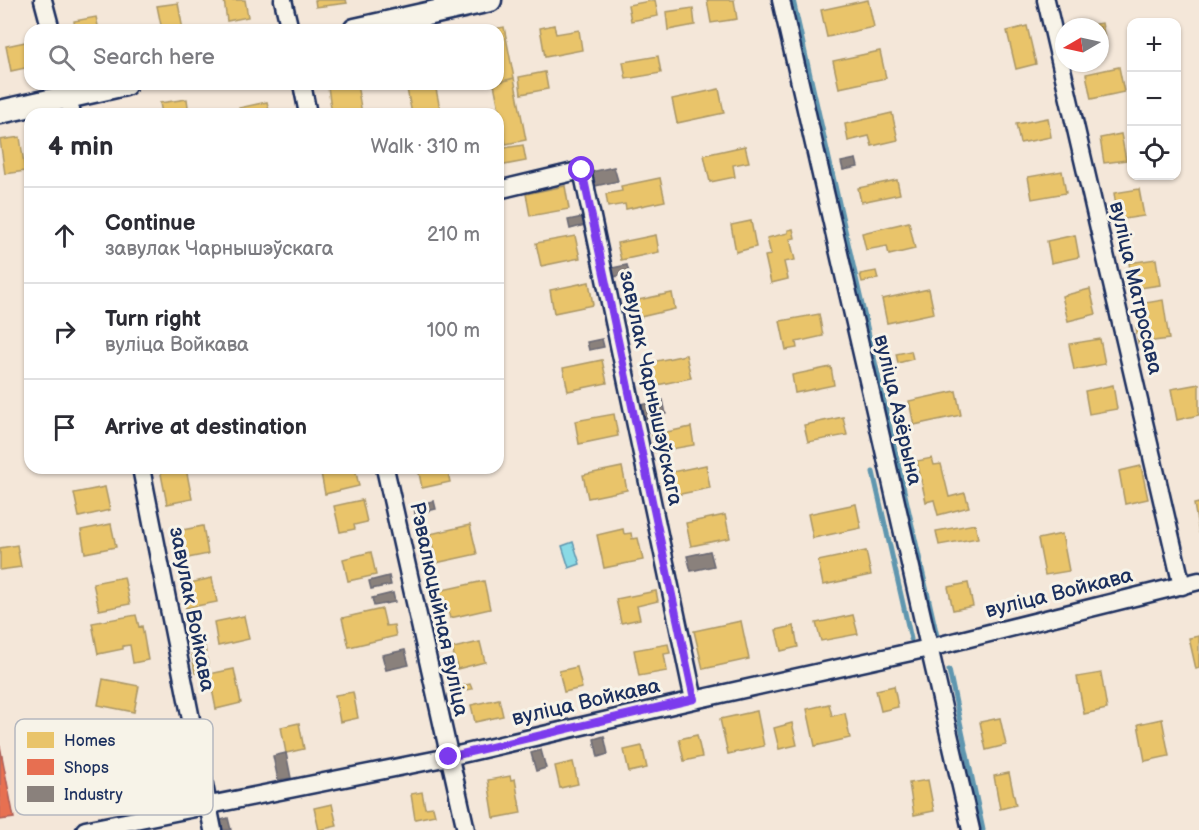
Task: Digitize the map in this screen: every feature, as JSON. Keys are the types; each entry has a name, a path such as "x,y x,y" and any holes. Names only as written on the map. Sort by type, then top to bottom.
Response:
{"main road":[{"path":"382,24 490,0"},
{"path":"0,112 101,90"}],"street":[{"path":"43,0 49,24"},
{"path":"283,0 289,24"},
{"name":"вуліца Азёрына","path":"781,0 971,830"},
{"name":"вуліца Матросава","path":"1046,0 1182,586"},
{"path":"303,90 307,108"},
{"name":"завулак Чарнышэўскага","path":"504,189 582,170 694,699"},
{"name":"завулак Войкава","path":"142,474 191,719"},
{"name":"Рэвалюцыйная вуліца","path":"386,474 466,830"},
{"name":"вуліца Войкава","path":"213,804 449,757 694,699 929,648 1199,581"},
{"name":"вуліца Войкава","path":"85,830 159,815"},
{"name":"завулак Войкава","path":"210,815 213,830"}],"water":[{"path":"573,542 580,564 569,568 562,546"}],"building: Homes":[{"path":"224,0 245,0 248,17 227,21"},
{"path":"315,0 346,0 347,3 316,7"},
{"path":"655,0 658,16 631,21 628,5"},
{"path":"707,0 734,0 737,19 711,23"},
{"path":"868,0 874,27 827,37 821,10"},
{"path":"178,3 182,24 161,24 157,6"},
{"path":"693,8 695,25 668,30 666,12"},
{"path":"96,17 98,24 74,24 74,21"},
{"path":"554,25 556,34 579,30 582,50 545,57 540,28"},
{"path":"1027,26 1036,64 1016,69 1007,31"},
{"path":"504,27 514,78 504,80"},
{"path":"24,42 24,68 11,71 6,46"},
{"path":"880,51 886,78 839,88 833,61"},
{"path":"658,56 661,73 626,79 623,62"},
{"path":"1119,67 1124,92 1091,99 1086,74 1109,72 1109,69"},
{"path":"545,72 548,89 521,94 519,77"},
{"path":"514,78 526,140 506,144 504,108 499,108 495,90 504,90 504,81"},
{"path":"719,89 724,113 677,123 672,99"},
{"path":"328,90 358,90 361,108 331,108"},
{"path":"407,90 436,90 440,108 411,108"},
{"path":"187,99 188,108 161,108 160,103"},
{"path":"267,102 268,108 239,108"},
{"path":"892,113 898,140 872,146 869,136 848,141 845,124"},
{"path":"1048,118 1051,137 1020,143 1016,124"},
{"path":"1121,134 1126,160 1104,163 1100,138"},
{"path":"20,137 24,171 5,174 0,140"},
{"path":"523,145 526,161 504,165 504,148"},
{"path":"745,146 749,162 733,165 735,177 710,182 704,155"},
{"path":"1062,171 1066,193 1032,199 1028,177"},
{"path":"660,178 665,201 626,209 625,204 608,207 606,194 622,191 621,186"},
{"path":"897,180 900,194 861,202 858,188"},
{"path":"565,186 569,209 530,216 526,194"},
{"path":"1139,189 1144,216 1118,220 1114,193"},
{"path":"751,221 756,247 736,252 731,225"},
{"path":"909,222 915,249 889,255 887,246 866,250 862,233"},
{"path":"793,229 795,238 790,239 795,260 784,262 788,279 771,283 765,256 771,255 767,238 788,233 788,230"},
{"path":"656,235 659,252 621,260 617,243"},
{"path":"1075,235 1079,257 1051,263 1047,241"},
{"path":"575,236 580,258 541,266 536,243"},
{"path":"1156,259 1160,285 1133,289 1129,263"},
{"path":"876,271 878,279 862,282 860,274"},
{"path":"589,282 593,305 554,313 550,290"},
{"path":"929,289 934,313 887,323 882,299"},
{"path":"1090,289 1096,314 1068,321 1062,296"},
{"path":"672,293 675,309 636,318 633,301"},
{"path":"1163,300 1169,339 1138,343 1136,326 1142,325 1139,304"},
{"path":"819,314 823,336 796,342 797,348 786,350 780,321"},
{"path":"1100,339 1105,364 1074,370 1069,344"},
{"path":"911,351 913,359 898,363 896,354"},
{"path":"686,355 691,378 652,386 647,363"},
{"path":"602,360 607,383 568,391 563,368"},
{"path":"831,367 834,385 795,393 792,375"},
{"path":"1199,384 1199,415 1177,420 1171,389"},
{"path":"1113,385 1117,409 1089,414 1085,391"},
{"path":"956,391 961,415 914,425 909,401"},
{"path":"614,414 618,436 579,444 575,421"},
{"path":"843,417 847,435 808,442 804,425"},
{"path":"691,427 694,445 655,452 652,435"},
{"path":"932,458 934,465 941,464 949,497 965,493 969,507 938,515 934,500 926,502 917,461"},
{"path":"706,465 710,488 671,496 667,473"},
{"path":"1141,466 1148,499 1125,504 1119,471"},
{"path":"622,467 627,490 588,498 583,475"},
{"path":"161,474 187,474 192,499 167,504"},
{"path":"321,474 356,474 359,486 325,494"},
{"path":"419,474 448,474 450,482 422,488"},
{"path":"105,487 110,510 79,517 74,493"},
{"path":"362,500 367,522 354,525 355,529 340,532 334,506"},
{"path":"1199,503 1199,533 1194,504"},
{"path":"856,504 861,528 813,538 808,514"},
{"path":"725,515 730,538 691,546 686,523"},
{"path":"111,524 116,547 85,553 81,530"},
{"path":"975,524 978,538 939,545 936,531"},
{"path":"470,525 477,554 431,564 429,555 434,553 430,534"},
{"path":"203,526 208,554 178,560 172,532"},
{"path":"623,529 624,534 631,533 632,539 638,538 643,560 604,568 597,535"},
{"path":"1062,534 1069,571 1045,575 1038,539"},
{"path":"17,545 21,567 0,570 0,548"},
{"path":"866,551 871,575 823,585 818,561"},
{"path":"371,552 376,575 348,581 343,559"},
{"path":"124,577 130,604 99,610 93,583"},
{"path":"212,578 217,602 186,608 181,585"},
{"path":"484,581 490,609 450,618 445,599 440,600 438,591"},
{"path":"968,583 973,606 953,610 948,587"},
{"path":"656,591 658,601 637,606 640,619 621,623 616,599"},
{"path":"382,609 386,626 394,625 396,636 349,647 342,618"},
{"path":"136,615 139,627 142,626 148,660 133,663 130,645 123,646 123,649 98,654 92,623"},
{"path":"853,615 858,634 821,641 816,623"},
{"path":"244,616 249,639 218,646 214,622"},
{"path":"741,621 749,659 703,669 694,631"},
{"path":"794,626 798,647 781,651 776,630"},
{"path":"1199,636 1199,668 1196,669 1189,638"},
{"path":"204,642 209,670 195,673 190,644"},
{"path":"480,642 485,662 457,669 456,661 453,662 453,648"},
{"path":"668,644 670,653 664,654 667,671 639,676 634,650"},
{"path":"577,667 582,688 564,692 559,671"},
{"path":"234,669 241,703 216,709 209,674"},
{"path":"1101,673 1107,709 1084,714 1077,677"},
{"path":"103,679 139,686 134,712 98,705"},
{"path":"470,684 472,689 456,692 455,687"},
{"path":"894,686 898,707 881,711 876,690"},
{"path":"353,692 358,718 340,722 335,695"},
{"path":"499,699 503,716 475,722 471,705"},
{"path":"829,704 832,716 845,713 850,738 815,746 807,709"},
{"path":"757,711 764,746 728,754 720,719"},
{"path":"1000,718 1006,745 986,750 980,722"},
{"path":"1162,719 1169,756 1145,761 1138,724"},
{"path":"299,723 304,749 286,753 281,727"},
{"path":"792,723 797,745 779,749 774,728"},
{"path":"697,735 702,757 684,761 679,739"},
{"path":"642,746 647,768 629,772 624,750"},
{"path":"573,762 578,784 560,788 555,766"},
{"path":"1009,773 1016,805 1000,809 994,776"},
{"path":"510,776 511,780 515,779 521,813 494,818 488,780"},
{"path":"928,780 934,811 914,815 909,783"},
{"path":"422,792 425,808 433,807 435,815 415,819 411,794"},
{"path":"332,804 337,826 319,830 314,808"}],"building: Shops":[{"path":"0,746 14,818 0,820"}],"building: Industry":[{"path":"856,159 858,167 843,170 841,162"},
{"path":"614,167 618,181 595,186 591,172"},
{"path":"583,217 585,225 570,229 568,220"},
{"path":"627,265 629,273 614,277 612,268"},
{"path":"602,339 604,347 589,350 587,342"},
{"path":"663,400 666,414 644,419 641,405"},
{"path":"434,501 436,509 415,514 414,505"},
{"path":"710,551 714,566 691,571 687,556"},
{"path":"389,576 391,585 371,589 369,581"},
{"path":"393,593 395,602 374,606 372,598"},
{"path":"405,650 409,665 386,670 382,655"},
{"path":"604,736 608,754 598,757 594,739"},
{"path":"541,750 546,768 536,771 531,753"},
{"path":"286,753 291,778 278,780 273,756"},
{"path":"228,818 231,830 220,830 218,821"}],"waterway":[{"path":"793,0 937,636"},
{"path":"873,472 911,639"},
{"path":"949,670 983,830"}],"route":[{"path":"449,757 694,699 582,170"}]}
